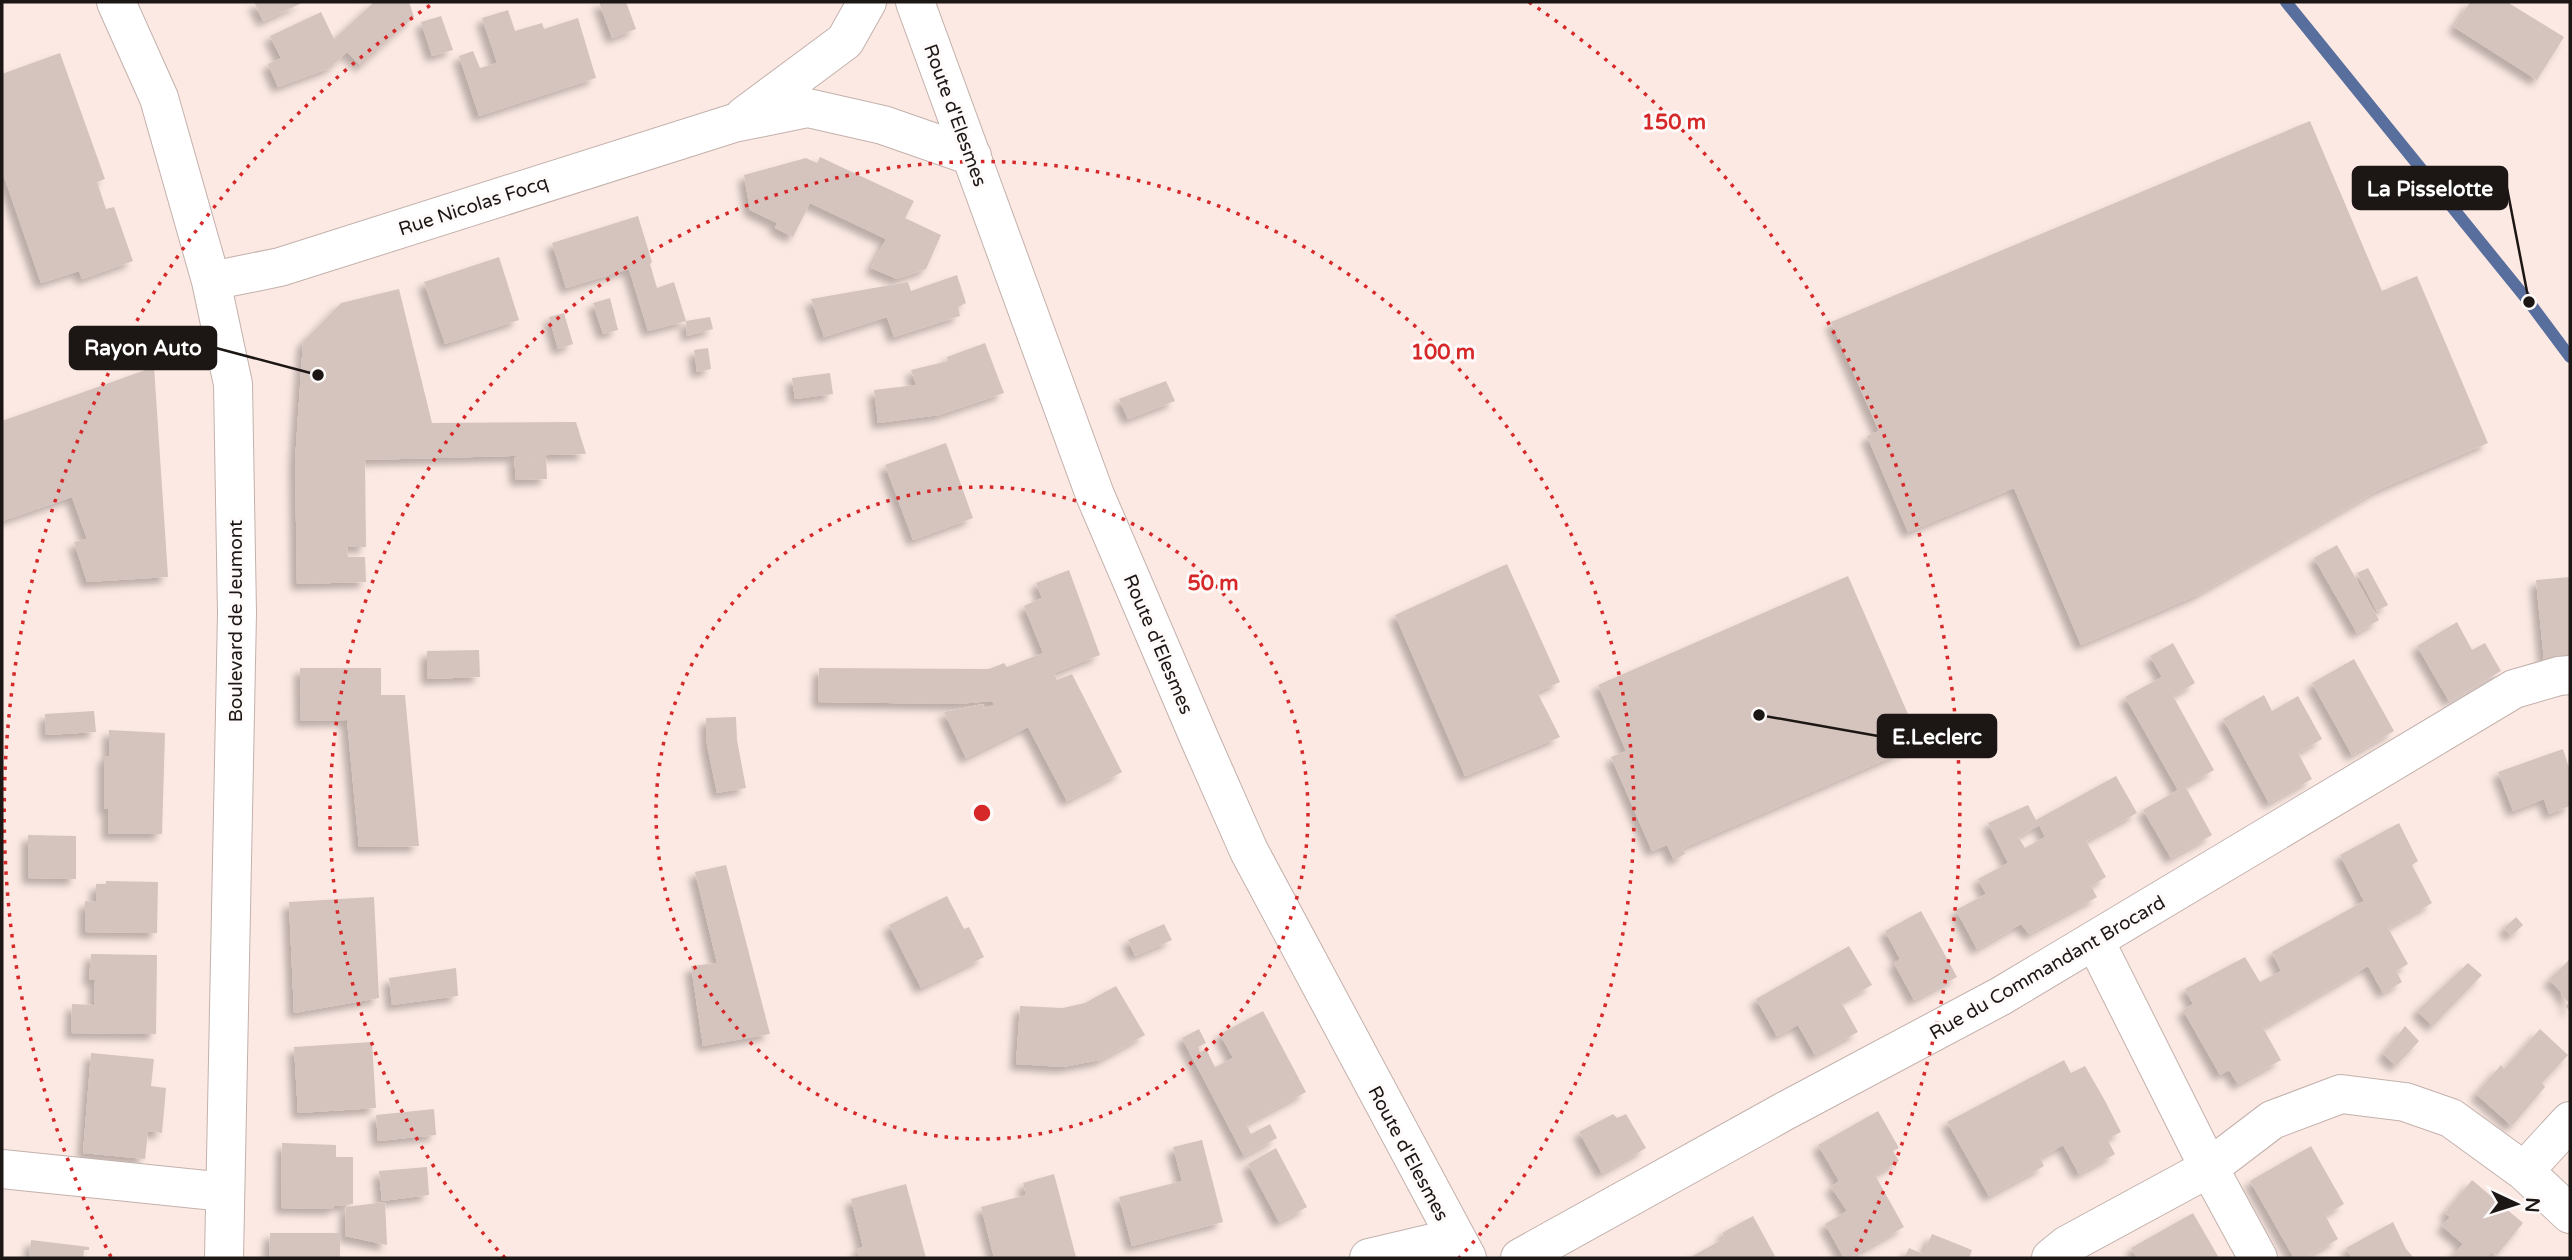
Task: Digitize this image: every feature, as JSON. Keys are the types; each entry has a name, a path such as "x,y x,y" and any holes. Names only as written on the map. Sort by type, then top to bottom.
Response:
{"street":[{"name":"Boulevard de Jeumont","path":"116,2 159,98 211,281 233,384 237,613 224,1258"},
{"name":"Rue Nicolas Focq","path":"734,123 845,41 867,2"},
{"name":"Route d'Elesmes","path":"915,2 1095,495 1249,851 1460,1248"},
{"name":"Rue Nicolas Focq","path":"211,281 280,267 734,123 808,108 883,125 971,156"},
{"name":"Rue du Commandant Brocard","path":"1520,1258 1783,1112 2001,996 2514,689 2570,675"},
{"path":"2095,941 2209,1168 2258,1258"},
{"path":"2051,1258 2067,1244 2209,1168 2272,1120 2341,1094 2404,1102 2451,1118 2524,1171 2570,1214"},
{"path":"2524,1171 2570,1121"},
{"path":"2,1169 225,1192"},
{"path":"1369,1258 1460,1248"}],"building":[{"path":"254,2 304,2 263,21"},
{"path":"374,2 409,2 414,17 361,66 347,52 330,68 278,87 268,64 281,58 270,36 321,12 334,39"},
{"path":"599,2 626,2 636,29 612,38"},
{"path":"2470,2 2507,2 2564,37 2537,80 2454,27"},
{"path":"508,10 515,31 542,23 544,29 578,18 596,78 479,116 459,56 473,51 480,68 497,63 482,18"},
{"path":"441,16 453,50 432,56 421,22"},
{"path":"60,53 105,179 97,182 106,209 114,207 133,261 82,279 79,271 41,283 2,171 2,74"},
{"path":"2310,121 2382,291 2417,276 2488,443 2378,490 2197,595 2081,645 2014,488 1908,532 1867,436 1879,431 1831,322"},
{"path":"820,157 914,201 905,218 941,235 926,269 897,279 871,268 886,239 810,203 793,237 775,228 777,223 750,210 744,175 806,158 817,163"},
{"path":"638,216 657,288 674,282 686,321 648,331 629,269 566,288 552,243"},
{"path":"499,257 519,320 445,344 424,282"},
{"path":"957,275 966,303 958,307 960,316 894,337 887,317 824,337 811,299 908,282 911,291"},
{"path":"399,289 432,423 576,422 586,454 365,460 366,547 347,547 348,557 365,557 366,582 297,584 295,461 303,342 341,303"},
{"path":"610,298 618,330 603,334 593,303"},
{"path":"564,313 573,344 558,349 549,317"},
{"path":"710,317 713,329 687,336 686,321"},
{"path":"985,343 1004,393 939,415 878,423 874,390 916,385 911,370 948,361 947,357"},
{"path":"708,348 711,369 697,372 694,350"},
{"path":"154,367 168,577 87,582 74,542 87,539 72,497 2,521 2,421"},
{"path":"830,373 833,394 795,399 792,378"},
{"path":"1166,381 1175,401 1128,419 1119,399"},
{"path":"946,443 973,518 913,540 885,465"},
{"path":"546,456 547,479 516,480 514,457"},
{"path":"2337,545 2379,620 2357,633 2314,558"},
{"path":"1507,564 1560,682 1537,692 1560,737 1465,776 1395,615"},
{"path":"2368,568 2388,605 2377,611 2357,573"},
{"path":"1069,570 1100,655 1054,673 1057,680 1072,674 1122,772 1067,801 1028,727 966,758 944,712 983,704 984,708 994,705 992,701 958,704 818,702 819,668 989,669 1004,663 1007,667 1043,653 1024,606 1042,598 1036,583"},
{"path":"1848,576 1921,744 1683,848 1685,854 1674,860 1667,845 1652,851 1611,757 1626,751 1598,685"},
{"path":"2570,577 2570,658 2544,660 2536,580"},
{"path":"2457,622 2472,650 2485,643 2501,671 2449,701 2417,646"},
{"path":"2173,643 2195,683 2173,696 2214,770 2185,786 2212,835 2171,858 2143,810 2178,790 2125,697 2162,677 2150,656"},
{"path":"479,650 480,677 427,679 427,651"},
{"path":"2354,659 2394,731 2352,755 2312,683"},
{"path":"300,668 381,668 381,695 405,695 419,846 359,847 347,720 301,721"},
{"path":"2264,695 2272,711 2298,696 2322,739 2298,753 2312,779 2269,803 2223,719"},
{"path":"94,711 96,732 46,735 45,714"},
{"path":"736,717 737,740 746,788 717,793 707,745 706,718"},
{"path":"109,730 165,733 162,834 108,834 108,808 104,809 104,756 109,756"},
{"path":"2563,749 2570,771 2570,806 2549,814 2544,799 2513,811 2498,772"},
{"path":"2116,776 2137,813 2086,841 2106,877 2091,886 2097,897 2029,934 2021,924 1977,949 1956,910 1986,894 1978,879 2008,863 1988,823 2028,805 2036,820","holes":["2039,825 2045,837 2025,848 2018,837"]},
{"path":"2399,823 2418,861 2412,865 2432,903 2388,928 2408,964 2396,971 2402,982 2383,993 2368,966 2263,1028 2281,1060 2238,1084 2229,1070 2220,1075 2183,1010 2193,1004 2185,989 2245,957 2260,982 2281,971 2272,952 2364,901 2340,855"},
{"path":"28,835 76,836 76,879 28,878"},
{"path":"726,865 770,1034 703,1046 691,966 717,963 695,872"},
{"path":"106,881 158,882 157,933 85,932 85,901 96,902 96,884 106,884"},
{"path":"947,896 964,929 969,927 984,957 921,988 889,925"},
{"path":"374,897 379,998 294,1013 289,902"},
{"path":"1921,911 1957,977 1914,1000 1894,963 1900,959 1885,931"},
{"path":"2516,917 2523,925 2511,936 2504,928"},
{"path":"1164,924 1172,940 1135,956 1128,940"},
{"path":"1849,946 1872,985 1841,1002 1858,1032 1815,1055 1798,1025 1777,1036 1756,999"},
{"path":"91,954 157,955 156,1034 71,1033 72,1004 94,1005 95,980 89,980"},
{"path":"2570,959 2570,1011 2565,1006 2569,1003 2549,980"},
{"path":"2468,963 2482,975 2433,1026 2417,1011"},
{"path":"456,968 458,996 392,1005 389,978"},
{"path":"1116,986 1145,1035 1100,1060 1063,1067 1016,1064 1020,1006 1063,1008 1085,1003"},
{"path":"1263,1011 1306,1092 1246,1124 1251,1134 1270,1124 1277,1138 1244,1156 1182,1038 1199,1029 1206,1043 1198,1047 1200,1052 1206,1049 1215,1067 1233,1058 1220,1034"},
{"path":"2405,1026 2419,1041 2396,1066 2383,1054"},
{"path":"2540,1029 2568,1055 2542,1083 2545,1087 2512,1126 2476,1094 2501,1065 2504,1069"},
{"path":"372,1042 376,1108 298,1113 294,1047"},
{"path":"91,1053 154,1059 151,1086 166,1088 162,1133 148,1131 145,1159 83,1153"},
{"path":"2064,1060 2071,1073 2085,1066 2104,1099 2121,1132 2107,1139 2115,1154 2079,1174 2063,1145 2040,1158 2044,1166 1989,1196 1947,1122"},
{"path":"434,1109 436,1135 378,1141 376,1115"},
{"path":"1878,1111 1899,1148 1893,1151 1899,1161 1875,1175 1904,1227 1849,1258 1844,1258 1825,1224 1847,1211 1831,1187 1839,1181 1818,1145"},
{"path":"1613,1114 1617,1118 1626,1114 1646,1148 1602,1173 1579,1132"},
{"path":"1202,1140 1223,1222 1132,1246 1119,1197 1182,1181 1173,1147"},
{"path":"282,1143 336,1145 336,1157 353,1157 353,1204 334,1206 334,1209 281,1208"},
{"path":"2311,1146 2344,1204 2325,1215 2338,1239 2305,1258 2294,1258 2250,1181"},
{"path":"1276,1148 1307,1207 1279,1222 1248,1164"},
{"path":"427,1167 429,1195 382,1201 379,1171"},
{"path":"1054,1174 1076,1257 994,1258 981,1207 1026,1195 1023,1183"},
{"path":"2472,1180 2523,1223 2497,1255 2491,1252 2487,1258 2451,1258 2463,1244 2442,1226 2450,1217 2445,1213"},
{"path":"906,1184 926,1258 859,1258 857,1249 863,1247 851,1199"},
{"path":"385,1202 387,1245 345,1236 346,1207"},
{"path":"2193,1213 2219,1258 2137,1258 2131,1248"},
{"path":"1753,1216 1776,1258 1689,1258 1725,1238 1722,1233"},
{"path":"2393,1222 2406,1249 2414,1258 2352,1258 2346,1248"},
{"path":"270,1233 340,1233 340,1258 269,1258"},
{"path":"1932,1234 1972,1250 1969,1258 1904,1258 1909,1248 1923,1254"},
{"path":"31,1240 89,1247 89,1250 84,1250 83,1258 29,1258"}],"waterway":[{"path":"2286,2 2529,302 2570,357"}],"place":[{"name":"La Pisselotte","path":"2529,302"},
{"name":"Rayon Auto","path":"318,375"},
{"name":"E.Leclerc","path":"1759,715"}]}
